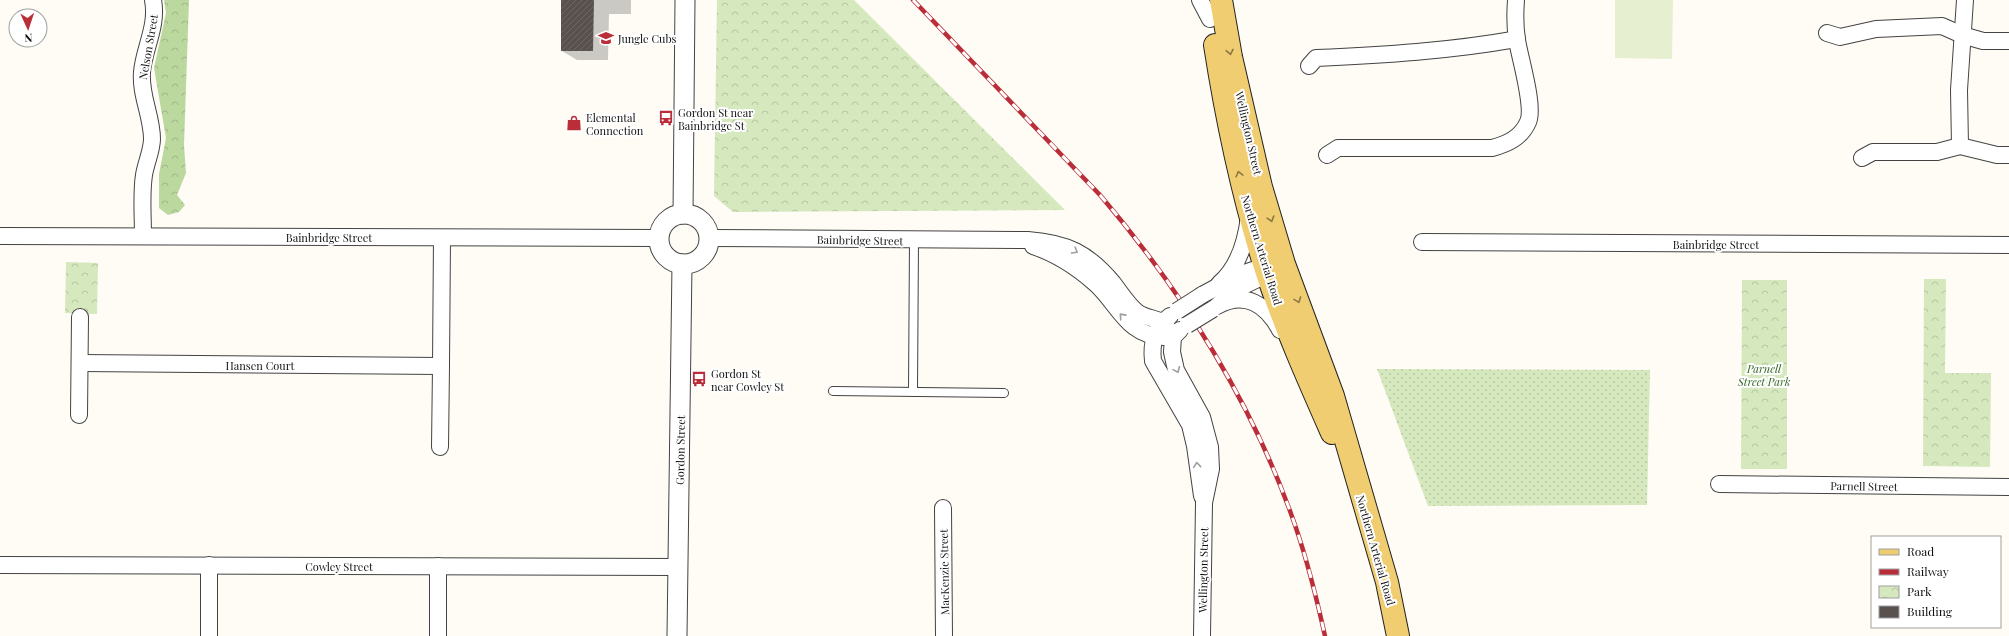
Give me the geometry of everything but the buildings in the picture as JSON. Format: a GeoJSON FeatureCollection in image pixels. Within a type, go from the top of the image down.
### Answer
{"type":"FeatureCollection","features":[{"type":"Feature","properties":{"kind":"main road","name":"Wellington Street"},"geometry":{"type":"LineString","coordinates":[[1222,0],[1231,57],[1261,187],[1272,268]]}},
{"type":"Feature","properties":{"kind":"main road","name":"Northern Arterial Road"},"geometry":{"type":"LineString","coordinates":[[1209,9],[1229,131],[1249,214],[1272,268],[1333,396],[1387,582],[1398,636]]}},
{"type":"Feature","properties":{"kind":"main road","name":"Northern Arterial Road"},"geometry":{"type":"LineString","coordinates":[[1272,268],[1282,314],[1332,434],[1359,488]]}},
{"type":"Feature","properties":{"kind":"street","name":"Nelson Street"},"geometry":{"type":"LineString","coordinates":[[143,236],[144,176],[152,140],[151,126],[142,85],[142,70],[152,35],[153,0]]}},
{"type":"Feature","properties":{"kind":"street"},"geometry":{"type":"LineString","coordinates":[[683,214],[685,0]]}},
{"type":"Feature","properties":{"kind":"street"},"geometry":{"type":"LineString","coordinates":[[1200,0],[1209,9]]}},
{"type":"Feature","properties":{"kind":"street"},"geometry":{"type":"LineString","coordinates":[[1327,155],[1338,148],[1492,148],[1509,143],[1522,132],[1528,121],[1530,108],[1517,39],[1516,0]]}},
{"type":"Feature","properties":{"kind":"street"},"geometry":{"type":"LineString","coordinates":[[1960,146],[1959,90],[1965,0]]}},
{"type":"Feature","properties":{"kind":"street"},"geometry":{"type":"LineString","coordinates":[[1827,33],[1840,38],[1876,29],[1942,26],[1962,35],[1983,41],[2009,41]]}},
{"type":"Feature","properties":{"kind":"street"},"geometry":{"type":"LineString","coordinates":[[1309,66],[1316,58],[1404,54],[1464,48],[1517,39]]}},
{"type":"Feature","properties":{"kind":"street"},"geometry":{"type":"LineString","coordinates":[[1862,158],[1873,152],[1937,152],[1960,146],[1997,155],[2009,154]]}},
{"type":"Feature","properties":{"kind":"street"},"geometry":{"type":"LineString","coordinates":[[683,214],[690,215],[701,220],[710,238],[704,255],[694,262],[682,264],[668,259],[663,253],[659,238],[660,230],[669,219],[683,214]]}},
{"type":"Feature","properties":{"kind":"street"},"geometry":{"type":"LineString","coordinates":[[1220,284],[1239,257],[1247,229],[1249,214]]}},
{"type":"Feature","properties":{"kind":"street","name":"Bainbridge Street"},"geometry":{"type":"LineString","coordinates":[[0,236],[659,238]]}},
{"type":"Feature","properties":{"kind":"street"},"geometry":{"type":"LineString","coordinates":[[440,447],[442,238]]}},
{"type":"Feature","properties":{"kind":"street","name":"Bainbridge Street"},"geometry":{"type":"LineString","coordinates":[[710,238],[914,241],[1010,240],[1049,242],[1074,250],[1107,276],[1136,311],[1145,317],[1162,322]]}},
{"type":"Feature","properties":{"kind":"street","name":"Bainbridge Street"},"geometry":{"type":"LineString","coordinates":[[1010,240],[1047,251],[1071,263],[1098,285],[1126,321],[1154,337]]}},
{"type":"Feature","properties":{"kind":"street","name":"Bainbridge Street"},"geometry":{"type":"LineString","coordinates":[[1422,242],[2009,245]]}},
{"type":"Feature","properties":{"kind":"street","name":"Gordon Street"},"geometry":{"type":"LineString","coordinates":[[677,636],[682,264]]}},
{"type":"Feature","properties":{"kind":"street"},"geometry":{"type":"LineString","coordinates":[[1173,337],[1176,332],[1215,307],[1239,288],[1272,268]]}},
{"type":"Feature","properties":{"kind":"street","name":"Wellington Street"},"geometry":{"type":"LineString","coordinates":[[1202,636],[1204,503],[1195,446],[1190,425],[1153,361],[1152,349],[1154,337],[1162,322],[1202,294],[1220,284],[1272,268]]}},
{"type":"Feature","properties":{"kind":"street"},"geometry":{"type":"LineString","coordinates":[[1215,307],[1231,300],[1244,300],[1261,306],[1272,315],[1332,434]]}},
{"type":"Feature","properties":{"kind":"street"},"geometry":{"type":"LineString","coordinates":[[79,415],[80,318]]}},
{"type":"Feature","properties":{"kind":"street"},"geometry":{"type":"LineString","coordinates":[[1162,322],[1173,337]]}},
{"type":"Feature","properties":{"kind":"street"},"geometry":{"type":"LineString","coordinates":[[1154,337],[1173,337]]}},
{"type":"Feature","properties":{"kind":"street","name":"Wellington Street"},"geometry":{"type":"LineString","coordinates":[[1173,337],[1172,352],[1176,370],[1202,417],[1209,441],[1211,468],[1204,503]]}},
{"type":"Feature","properties":{"kind":"street","name":"Hansen Court"},"geometry":{"type":"LineString","coordinates":[[80,363],[441,366]]}},
{"type":"Feature","properties":{"kind":"street","name":"Parnell Street"},"geometry":{"type":"LineString","coordinates":[[1719,484],[2009,487]]}},
{"type":"Feature","properties":{"kind":"street","name":"MacKenzie Street"},"geometry":{"type":"LineString","coordinates":[[943,508],[944,636]]}},
{"type":"Feature","properties":{"kind":"street","name":"Cowley Street"},"geometry":{"type":"LineString","coordinates":[[0,565],[678,567]]}},
{"type":"Feature","properties":{"kind":"street"},"geometry":{"type":"LineString","coordinates":[[209,565],[209,636]]}},
{"type":"Feature","properties":{"kind":"street"},"geometry":{"type":"LineString","coordinates":[[438,566],[438,636]]}},
{"type":"Feature","properties":{"kind":"lane"},"geometry":{"type":"LineString","coordinates":[[913,392],[914,241]]}},
{"type":"Feature","properties":{"kind":"lane"},"geometry":{"type":"LineString","coordinates":[[833,391],[1004,393]]}},
{"type":"Feature","properties":{"kind":"green space"},"geometry":{"type":"Polygon","coordinates":[[[164,0],[189,0],[184,145],[186,173],[177,195],[185,205],[179,212],[168,215],[159,208],[159,174],[166,138],[154,68],[166,13],[164,0]]]}},
{"type":"Feature","properties":{"kind":"green space"},"geometry":{"type":"Polygon","coordinates":[[[717,0],[854,0],[1065,210],[733,212],[714,196],[717,0]]]}},
{"type":"Feature","properties":{"kind":"green space"},"geometry":{"type":"Polygon","coordinates":[[[1615,0],[1673,0],[1672,59],[1615,58],[1615,0]]]}},
{"type":"Feature","properties":{"kind":"green space"},"geometry":{"type":"Polygon","coordinates":[[[66,262],[98,263],[97,314],[65,313],[66,262]]]}},
{"type":"Feature","properties":{"kind":"green space"},"geometry":{"type":"Polygon","coordinates":[[[1924,279],[1946,279],[1945,373],[1991,373],[1990,467],[1923,466],[1924,279]]]}},
{"type":"Feature","properties":{"kind":"green space","name":"Parnell Street Park"},"geometry":{"type":"Polygon","coordinates":[[[1742,280],[1787,280],[1787,469],[1741,469],[1742,280]]]}},
{"type":"Feature","properties":{"kind":"green space"},"geometry":{"type":"Polygon","coordinates":[[[1377,369],[1650,370],[1647,505],[1428,506],[1377,369]]]}},
{"type":"Feature","properties":{"kind":"railway"},"geometry":{"type":"LineString","coordinates":[[913,0],[1100,195],[1131,232],[1188,311],[1214,352],[1238,395],[1260,439],[1279,483],[1296,528],[1325,636]]}},
{"type":"Feature","properties":{"kind":"place","name":"Jungle Cubs"},"geometry":{"type":"Point","coordinates":[606,38]}},
{"type":"Feature","properties":{"kind":"place","name":"Gordon St near Bainbridge St"},"geometry":{"type":"Point","coordinates":[666,118]}},
{"type":"Feature","properties":{"kind":"place","name":"Elemental Connection"},"geometry":{"type":"Point","coordinates":[574,123]}},
{"type":"Feature","properties":{"kind":"place","name":"Gordon St near Cowley St"},"geometry":{"type":"Point","coordinates":[699,379]}}]}
